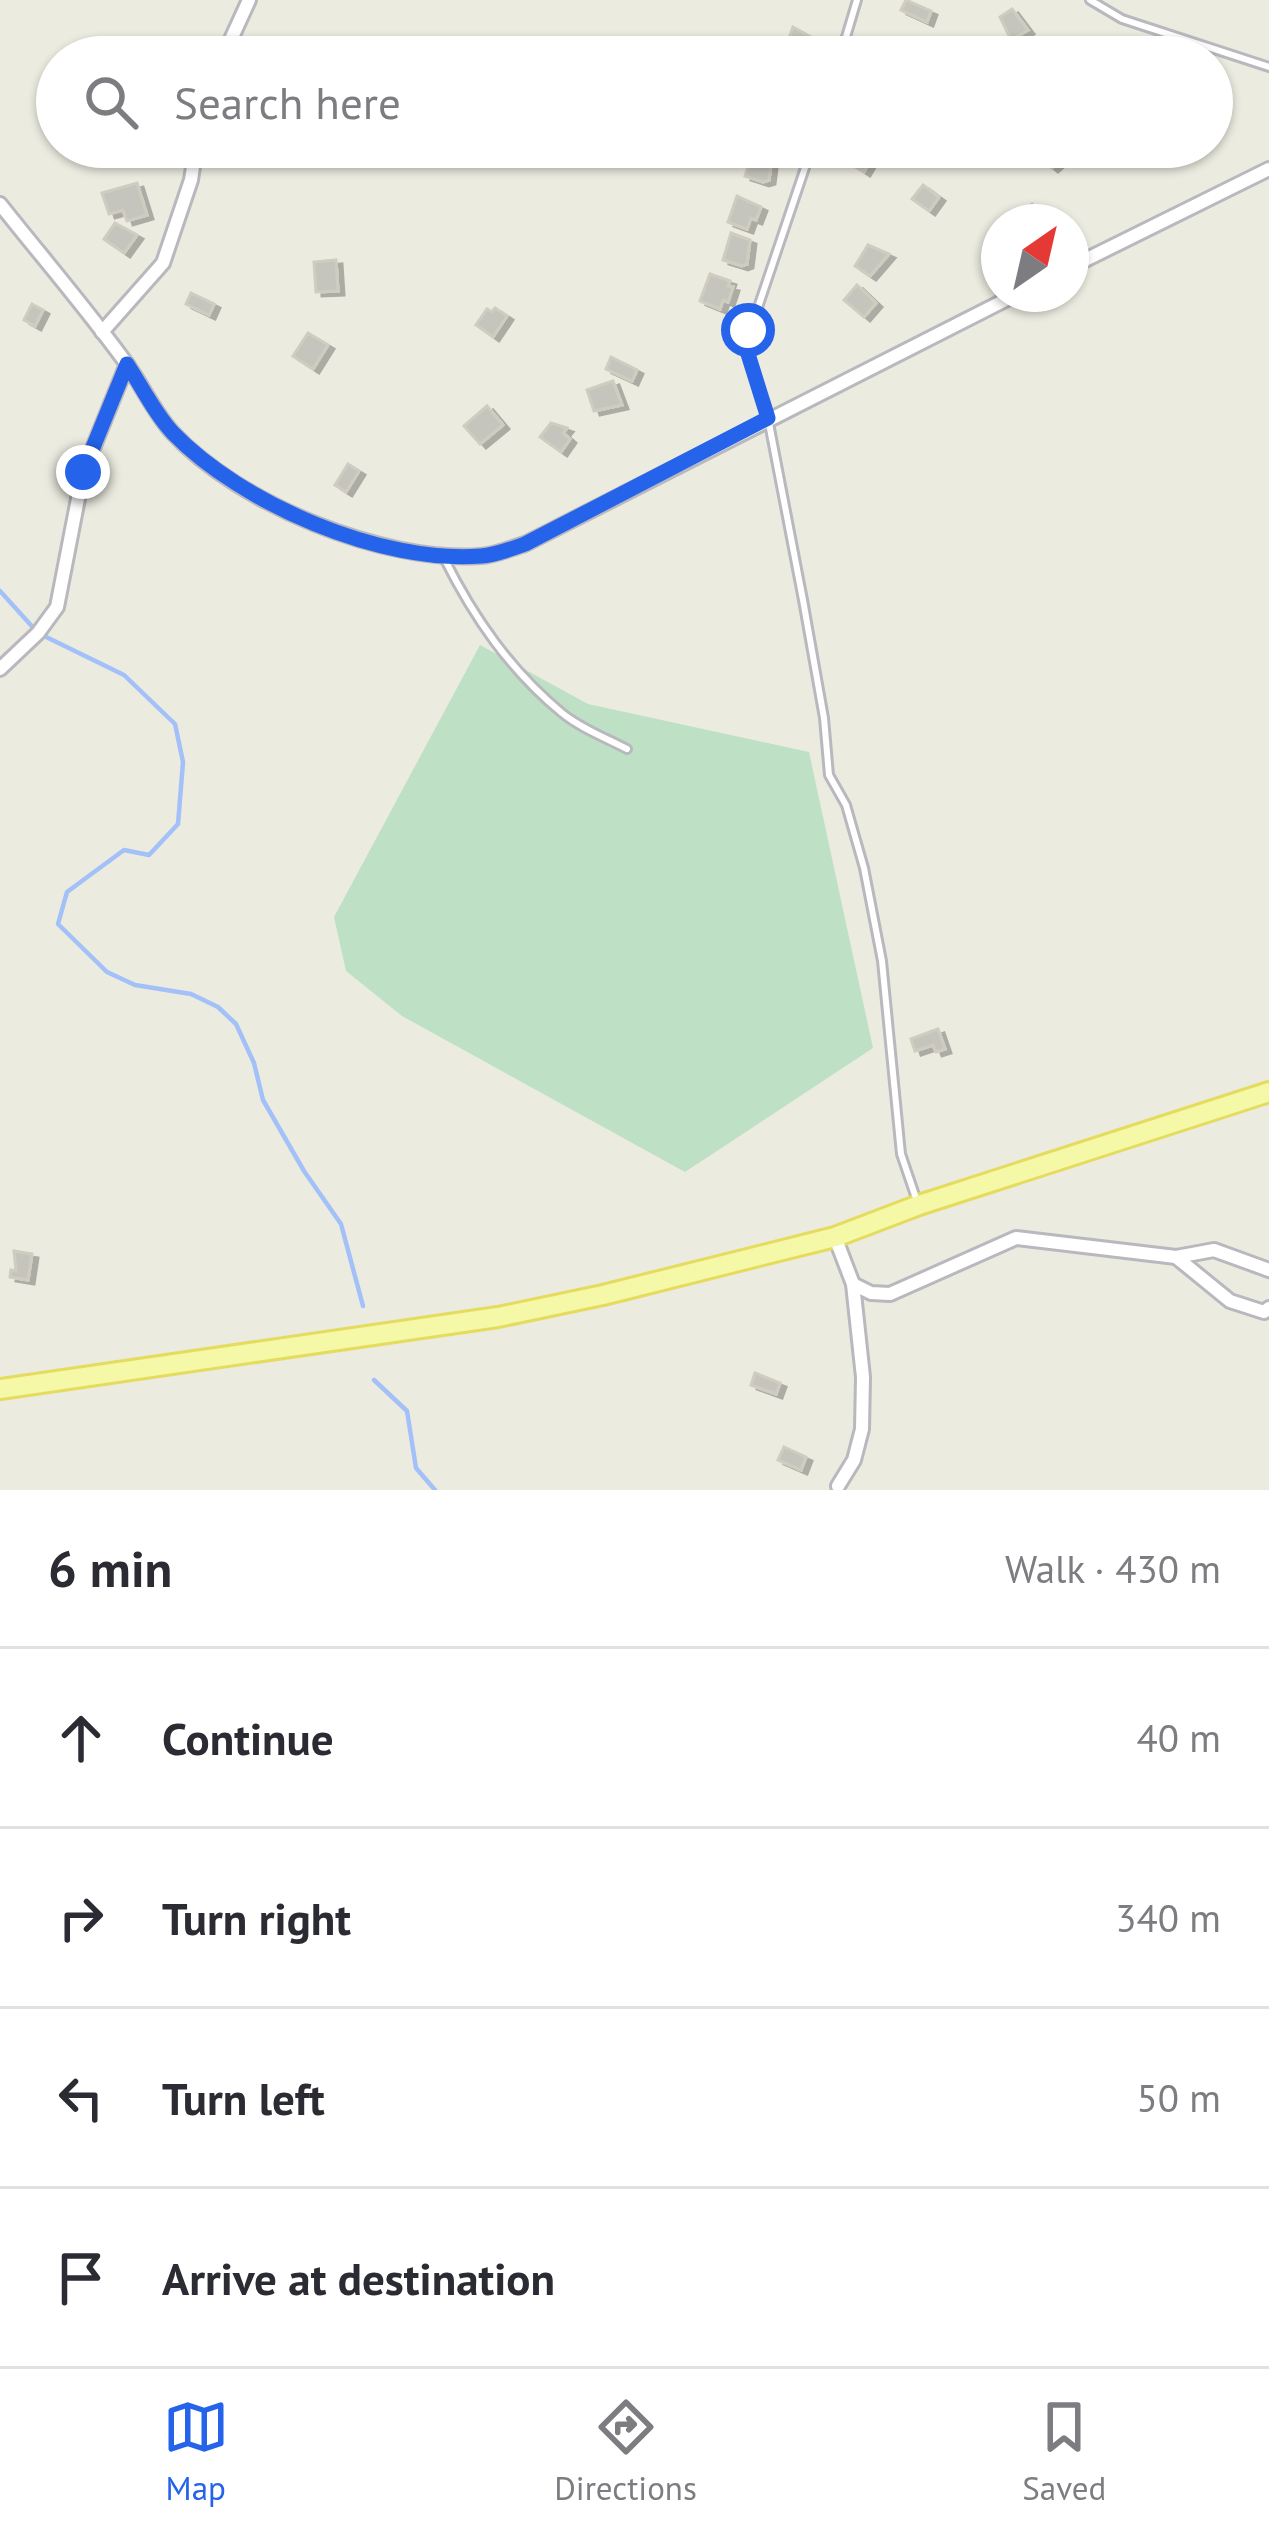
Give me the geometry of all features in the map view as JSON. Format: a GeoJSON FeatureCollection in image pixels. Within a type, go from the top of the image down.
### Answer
{"type":"FeatureCollection","features":[{"type":"Feature","properties":{"kind":"main road"},"geometry":{"type":"LineString","coordinates":[[0,1389],[498,1317],[603,1295],[836,1237],[919,1204],[1269,1093]]}},
{"type":"Feature","properties":{"kind":"street"},"geometry":{"type":"LineString","coordinates":[[233,36],[249,0]]}},
{"type":"Feature","properties":{"kind":"street"},"geometry":{"type":"LineString","coordinates":[[102,332],[164,263],[193,168]]}},
{"type":"Feature","properties":{"kind":"street"},"geometry":{"type":"LineString","coordinates":[[1089,258],[1269,169]]}},
{"type":"Feature","properties":{"kind":"street"},"geometry":{"type":"LineString","coordinates":[[0,204],[127,364],[170,430],[244,491],[299,518],[401,550],[442,555],[484,556],[525,544],[981,312]]}},
{"type":"Feature","properties":{"kind":"street"},"geometry":{"type":"LineString","coordinates":[[0,669],[38,633],[57,607],[83,472],[127,364]]}},
{"type":"Feature","properties":{"kind":"street"},"geometry":{"type":"LineString","coordinates":[[836,1237],[854,1284],[863,1377],[862,1429],[854,1460],[838,1486]]}},
{"type":"Feature","properties":{"kind":"street"},"geometry":{"type":"LineString","coordinates":[[854,1284],[871,1293],[890,1294],[1016,1238],[1175,1257],[1214,1250],[1269,1270]]}},
{"type":"Feature","properties":{"kind":"street"},"geometry":{"type":"LineString","coordinates":[[1175,1257],[1229,1301],[1264,1312],[1269,1308]]}},
{"type":"Feature","properties":{"kind":"lane"},"geometry":{"type":"LineString","coordinates":[[846,36],[857,0]]}},
{"type":"Feature","properties":{"kind":"lane"},"geometry":{"type":"LineString","coordinates":[[1090,0],[1122,20],[1172,36]]}},
{"type":"Feature","properties":{"kind":"lane"},"geometry":{"type":"LineString","coordinates":[[1233,55],[1269,67]]}},
{"type":"Feature","properties":{"kind":"lane"},"geometry":{"type":"LineString","coordinates":[[805,168],[748,330],[748,354],[768,418],[824,718],[829,775],[846,805],[864,868],[882,961],[901,1154],[919,1204]]}},
{"type":"Feature","properties":{"kind":"lane"},"geometry":{"type":"LineString","coordinates":[[442,555],[469,607],[506,659],[565,716],[627,749]]}},
{"type":"Feature","properties":{"kind":"green space"},"geometry":{"type":"Polygon","coordinates":[[[480,645],[588,704],[809,752],[873,1048],[685,1172],[402,1016],[346,971],[334,917],[480,645]]]}},
{"type":"Feature","properties":{"kind":"building"},"geometry":{"type":"Polygon","coordinates":[[[906,0],[931,11],[927,22],[901,10],[906,0]]]}},
{"type":"Feature","properties":{"kind":"building"},"geometry":{"type":"Polygon","coordinates":[[[1012,9],[1028,30],[1009,36],[1000,17],[1012,9]]]}},
{"type":"Feature","properties":{"kind":"building"},"geometry":{"type":"Polygon","coordinates":[[[748,168],[771,168],[769,180],[763,182],[745,176],[748,168]]]}},
{"type":"Feature","properties":{"kind":"building"},"geometry":{"type":"Polygon","coordinates":[[[137,183],[147,215],[127,221],[123,210],[109,214],[102,193],[137,183]]]}},
{"type":"Feature","properties":{"kind":"building"},"geometry":{"type":"Polygon","coordinates":[[[923,185],[939,197],[929,211],[912,199],[923,185]]]}},
{"type":"Feature","properties":{"kind":"building"},"geometry":{"type":"Polygon","coordinates":[[[737,196],[761,207],[747,229],[728,222],[737,196]]]}},
{"type":"Feature","properties":{"kind":"building"},"geometry":{"type":"Polygon","coordinates":[[[115,223],[137,235],[124,253],[104,239],[115,223]]]}},
{"type":"Feature","properties":{"kind":"building"},"geometry":{"type":"Polygon","coordinates":[[[731,233],[750,240],[747,264],[723,260],[731,233]]]}},
{"type":"Feature","properties":{"kind":"building"},"geometry":{"type":"Polygon","coordinates":[[[868,245],[889,254],[870,276],[855,266],[868,245]]]}},
{"type":"Feature","properties":{"kind":"building"},"geometry":{"type":"Polygon","coordinates":[[[336,260],[338,291],[316,292],[314,262],[336,260]]]}},
{"type":"Feature","properties":{"kind":"building"},"geometry":{"type":"Polygon","coordinates":[[[710,274],[730,281],[728,286],[733,287],[720,309],[700,301],[710,274]]]}},
{"type":"Feature","properties":{"kind":"building"},"geometry":{"type":"Polygon","coordinates":[[[857,285],[876,303],[864,317],[844,300],[857,285]]]}},
{"type":"Feature","properties":{"kind":"building"},"geometry":{"type":"Polygon","coordinates":[[[191,293],[214,304],[209,315],[186,304],[191,293]]]}},
{"type":"Feature","properties":{"kind":"building"},"geometry":{"type":"Polygon","coordinates":[[[32,304],[43,310],[35,326],[24,320],[32,304]]]}},
{"type":"Feature","properties":{"kind":"building"},"geometry":{"type":"Polygon","coordinates":[[[487,309],[507,316],[493,337],[476,325],[487,309]]]}},
{"type":"Feature","properties":{"kind":"building"},"geometry":{"type":"Polygon","coordinates":[[[308,333],[328,345],[313,369],[293,356],[308,333]]]}},
{"type":"Feature","properties":{"kind":"building"},"geometry":{"type":"Polygon","coordinates":[[[611,357],[637,370],[632,381],[606,369],[611,357]]]}},
{"type":"Feature","properties":{"kind":"building"},"geometry":{"type":"Polygon","coordinates":[[[613,381],[622,405],[594,411],[587,390],[613,381]]]}},
{"type":"Feature","properties":{"kind":"building"},"geometry":{"type":"Polygon","coordinates":[[[487,406],[503,425],[480,444],[464,426],[487,406]]]}},
{"type":"Feature","properties":{"kind":"building"},"geometry":{"type":"Polygon","coordinates":[[[551,423],[567,428],[563,433],[570,439],[561,452],[540,437],[551,423]]]}},
{"type":"Feature","properties":{"kind":"building"},"geometry":{"type":"Polygon","coordinates":[[[348,464],[359,471],[346,492],[335,485],[348,464]]]}},
{"type":"Feature","properties":{"kind":"building"},"geometry":{"type":"Polygon","coordinates":[[[938,1029],[945,1049],[936,1052],[933,1045],[915,1051],[911,1039],[938,1029]]]}},
{"type":"Feature","properties":{"kind":"building"},"geometry":{"type":"Polygon","coordinates":[[[14,1251],[32,1254],[28,1280],[10,1277],[11,1270],[16,1271],[14,1251]]]}},
{"type":"Feature","properties":{"kind":"building"},"geometry":{"type":"Polygon","coordinates":[[[755,1373],[780,1383],[776,1394],[751,1385],[755,1373]]]}},
{"type":"Feature","properties":{"kind":"building"},"geometry":{"type":"Polygon","coordinates":[[[784,1447],[806,1457],[801,1470],[778,1460],[784,1447]]]}},
{"type":"Feature","properties":{"kind":"waterway"},"geometry":{"type":"LineString","coordinates":[[0,591],[38,633],[124,675],[175,724],[183,762],[178,824],[149,855],[124,850],[67,892],[58,924],[107,972],[135,985],[191,994],[218,1007],[236,1024],[254,1063],[263,1100],[341,1224],[363,1306]]}},
{"type":"Feature","properties":{"kind":"waterway"},"geometry":{"type":"LineString","coordinates":[[374,1380],[407,1411],[416,1468],[435,1490]]}},
{"type":"Feature","properties":{"kind":"route"},"geometry":{"type":"LineString","coordinates":[[83,472],[127,364],[170,430],[244,491],[299,518],[401,550],[484,556],[525,544],[768,418],[748,354],[748,330]]}}]}
